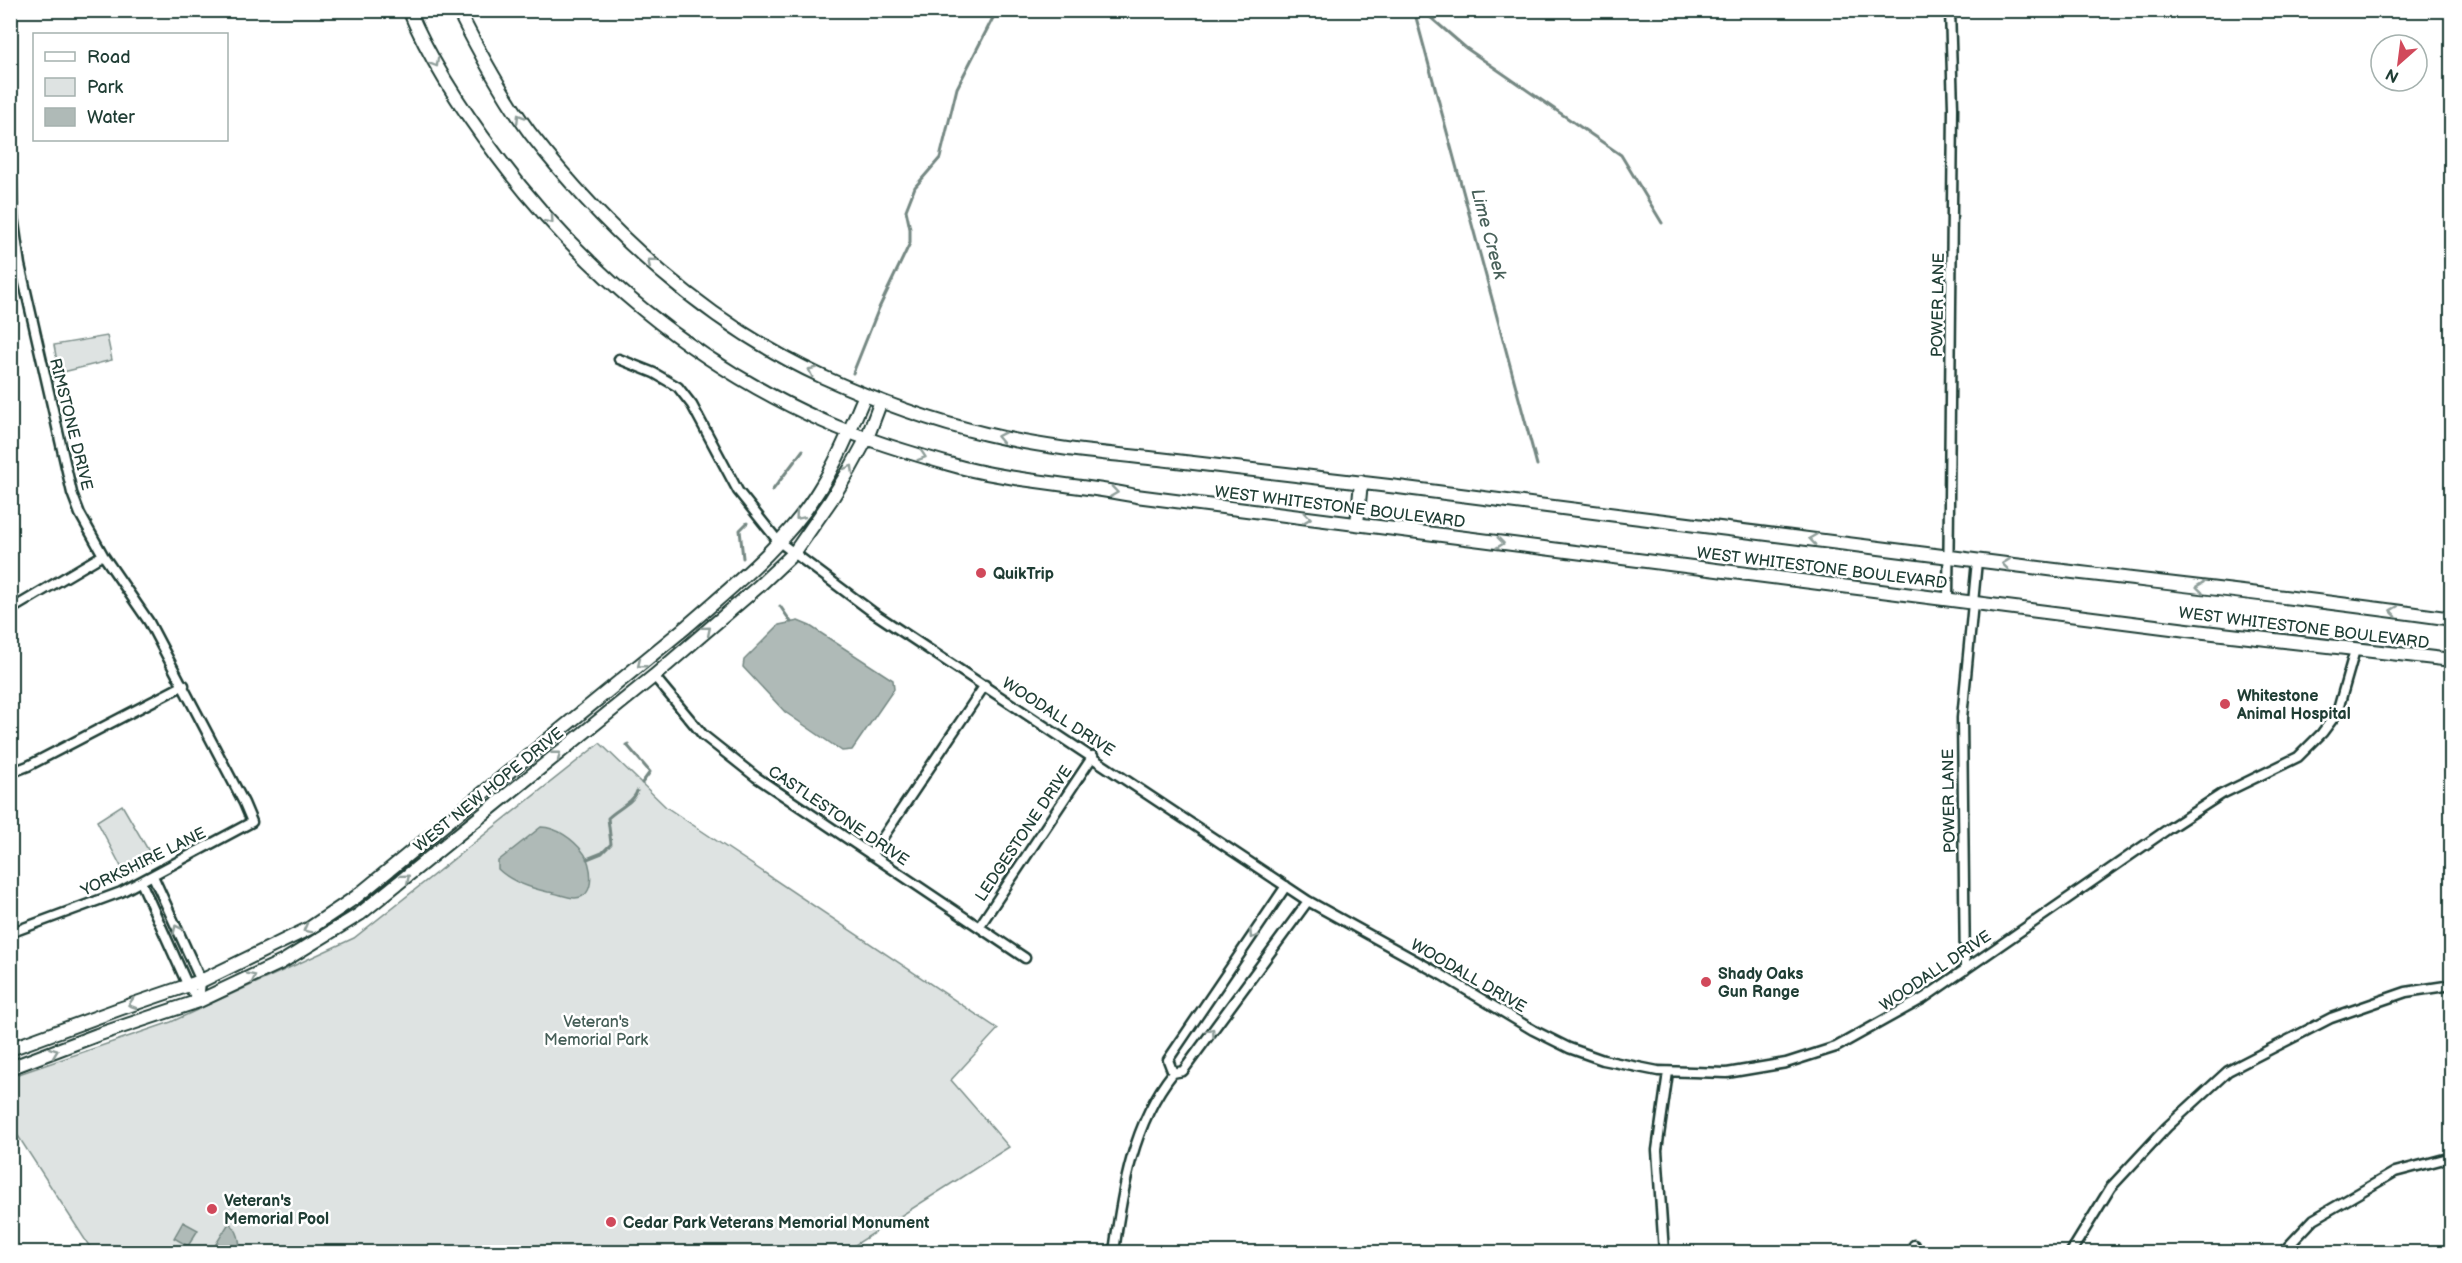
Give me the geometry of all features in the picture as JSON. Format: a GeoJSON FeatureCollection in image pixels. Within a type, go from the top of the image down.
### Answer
{"type":"FeatureCollection","features":[{"type":"Feature","properties":{"kind":"main road","name":"WEST WHITESTONE BOULEVARD"},"geometry":{"type":"LineString","coordinates":[[409,10],[421,38],[463,111],[518,184],[581,254],[652,318],[700,353],[767,394],[867,438],[952,465],[1040,482],[1971,602],[2451,660]]}},
{"type":"Feature","properties":{"kind":"main road","name":"WEST WHITESTONE BOULEVARD"},"geometry":{"type":"LineString","coordinates":[[458,10],[478,51],[527,129],[586,200],[646,258],[710,310],[760,344],[817,374],[865,395],[938,421],[989,435],[1058,448],[1360,482],[1977,561],[2355,605],[2451,619]]}},
{"type":"Feature","properties":{"kind":"main road","name":"WEST NEW HOPE DRIVE"},"geometry":{"type":"LineString","coordinates":[[10,1049],[201,981],[310,928],[356,897],[739,581],[778,541],[819,490],[865,395]]}},
{"type":"Feature","properties":{"kind":"main road","name":"WEST NEW HOPE DRIVE"},"geometry":{"type":"LineString","coordinates":[[10,1068],[97,1035],[199,1001],[282,962],[360,914],[654,676],[794,553],[831,500],[867,438],[881,401]]}},
{"type":"Feature","properties":{"kind":"main road"},"geometry":{"type":"LineString","coordinates":[[1357,524],[1360,482]]}},
{"type":"Feature","properties":{"kind":"street","name":"POWER LANE"},"geometry":{"type":"LineString","coordinates":[[1948,599],[1953,119],[1950,10]]}},
{"type":"Feature","properties":{"kind":"street","name":"RIMSTONE DRIVE"},"geometry":{"type":"LineString","coordinates":[[10,134],[12,216],[20,265],[72,493],[80,514],[103,555],[149,622],[244,802],[252,822]]}},
{"type":"Feature","properties":{"kind":"street","name":"WOODALL DRIVE"},"geometry":{"type":"LineString","coordinates":[[619,359],[654,373],[678,387],[692,405],[738,490],[778,541],[874,613],[1093,756],[1308,901],[1440,974],[1533,1030],[1569,1048],[1603,1060],[1668,1072],[1727,1073],[1786,1063],[1836,1047],[1916,1003],[2214,799],[2298,757],[2337,713],[2355,650]]}},
{"type":"Feature","properties":{"kind":"street"},"geometry":{"type":"LineString","coordinates":[[10,610],[103,555]]}},
{"type":"Feature","properties":{"kind":"street","name":"POWER LANE"},"geometry":{"type":"LineString","coordinates":[[1965,970],[1962,718],[1971,602],[1977,561]]}},
{"type":"Feature","properties":{"kind":"street","name":"CASTLESTONE DRIVE"},"geometry":{"type":"LineString","coordinates":[[654,676],[703,735],[756,777],[1025,958]]}},
{"type":"Feature","properties":{"kind":"street"},"geometry":{"type":"LineString","coordinates":[[871,855],[985,685]]}},
{"type":"Feature","properties":{"kind":"street"},"geometry":{"type":"LineString","coordinates":[[10,772],[28,766],[184,686]]}},
{"type":"Feature","properties":{"kind":"street","name":"LEDGESTONE DRIVE"},"geometry":{"type":"LineString","coordinates":[[979,927],[1093,756]]}},
{"type":"Feature","properties":{"kind":"street","name":"YORKSHIRE LANE"},"geometry":{"type":"LineString","coordinates":[[10,933],[94,903],[141,882],[252,822]]}},
{"type":"Feature","properties":{"kind":"street"},"geometry":{"type":"LineString","coordinates":[[153,876],[201,981],[199,1001]]}},
{"type":"Feature","properties":{"kind":"street"},"geometry":{"type":"LineString","coordinates":[[141,882],[188,986],[199,1001]]}},
{"type":"Feature","properties":{"kind":"street"},"geometry":{"type":"LineString","coordinates":[[1173,1073],[1168,1060],[1286,886]]}},
{"type":"Feature","properties":{"kind":"street"},"geometry":{"type":"LineString","coordinates":[[1114,1252],[1121,1203],[1132,1156],[1149,1113],[1164,1084],[1173,1073],[1183,1071],[1308,901]]}},
{"type":"Feature","properties":{"kind":"street"},"geometry":{"type":"LineString","coordinates":[[2071,1252],[2111,1188],[2168,1127],[2228,1071],[2331,1018],[2406,993],[2451,985]]}},
{"type":"Feature","properties":{"kind":"street"},"geometry":{"type":"LineString","coordinates":[[1664,1252],[1657,1150],[1668,1072]]}},
{"type":"Feature","properties":{"kind":"street"},"geometry":{"type":"LineString","coordinates":[[2283,1252],[2314,1219],[2395,1172],[2451,1157]]}},
{"type":"Feature","properties":{"kind":"green space"},"geometry":{"type":"Polygon","coordinates":[[[107,336],[112,360],[59,373],[54,345],[107,336]]]}},
{"type":"Feature","properties":{"kind":"green space","name":"Veteran's Memorial Park"},"geometry":{"type":"Polygon","coordinates":[[[600,743],[666,807],[998,1029],[951,1080],[1009,1147],[844,1252],[93,1252],[11,1125],[10,1077],[171,1022],[354,938],[600,743]]]}},
{"type":"Feature","properties":{"kind":"green space"},"geometry":{"type":"Polygon","coordinates":[[[122,805],[154,860],[126,876],[97,821],[122,805]]]}},
{"type":"Feature","properties":{"kind":"water"},"geometry":{"type":"Polygon","coordinates":[[[798,621],[810,626],[893,680],[894,689],[852,750],[842,751],[785,712],[743,667],[744,660],[779,625],[798,621]]]}},
{"type":"Feature","properties":{"kind":"water"},"geometry":{"type":"Polygon","coordinates":[[[541,827],[552,829],[569,838],[586,857],[591,879],[587,892],[582,896],[569,897],[528,886],[509,878],[498,869],[498,861],[541,827]]]}},
{"type":"Feature","properties":{"kind":"water"},"geometry":{"type":"Polygon","coordinates":[[[183,1222],[198,1230],[188,1246],[174,1238],[183,1222]]]}},
{"type":"Feature","properties":{"kind":"water"},"geometry":{"type":"Polygon","coordinates":[[[229,1223],[238,1236],[239,1252],[211,1252],[229,1223]]]}},
{"type":"Feature","properties":{"kind":"waterway"},"geometry":{"type":"LineString","coordinates":[[853,373],[879,308],[910,243],[906,210],[915,187],[940,158],[957,88],[997,10]]}},
{"type":"Feature","properties":{"kind":"waterway","name":"Lime Creek"},"geometry":{"type":"LineString","coordinates":[[1414,10],[1537,465]]}},
{"type":"Feature","properties":{"kind":"waterway"},"geometry":{"type":"LineString","coordinates":[[1422,10],[1466,48],[1621,155],[1662,223]]}},
{"type":"Feature","properties":{"kind":"waterway"},"geometry":{"type":"LineString","coordinates":[[772,491],[803,450]]}},
{"type":"Feature","properties":{"kind":"waterway"},"geometry":{"type":"LineString","coordinates":[[743,558],[740,530],[747,523]]}},
{"type":"Feature","properties":{"kind":"waterway"},"geometry":{"type":"LineString","coordinates":[[780,606],[791,622]]}},
{"type":"Feature","properties":{"kind":"waterway"},"geometry":{"type":"LineString","coordinates":[[629,744],[627,745],[650,772],[642,783]]}},
{"type":"Feature","properties":{"kind":"waterway"},"geometry":{"type":"LineString","coordinates":[[587,859],[602,853],[611,844],[608,818],[629,802],[637,791]]}},
{"type":"Feature","properties":{"kind":"place","name":"QuikTrip"},"geometry":{"type":"Point","coordinates":[981,573]}},
{"type":"Feature","properties":{"kind":"place","name":"Whitestone Animal Hospital"},"geometry":{"type":"Point","coordinates":[2225,704]}},
{"type":"Feature","properties":{"kind":"place","name":"Shady Oaks Gun Range"},"geometry":{"type":"Point","coordinates":[1706,982]}},
{"type":"Feature","properties":{"kind":"place","name":"Veteran's Memorial Pool"},"geometry":{"type":"Point","coordinates":[212,1209]}},
{"type":"Feature","properties":{"kind":"place","name":"Cedar Park Veterans Memorial Monument"},"geometry":{"type":"Point","coordinates":[611,1222]}}]}
